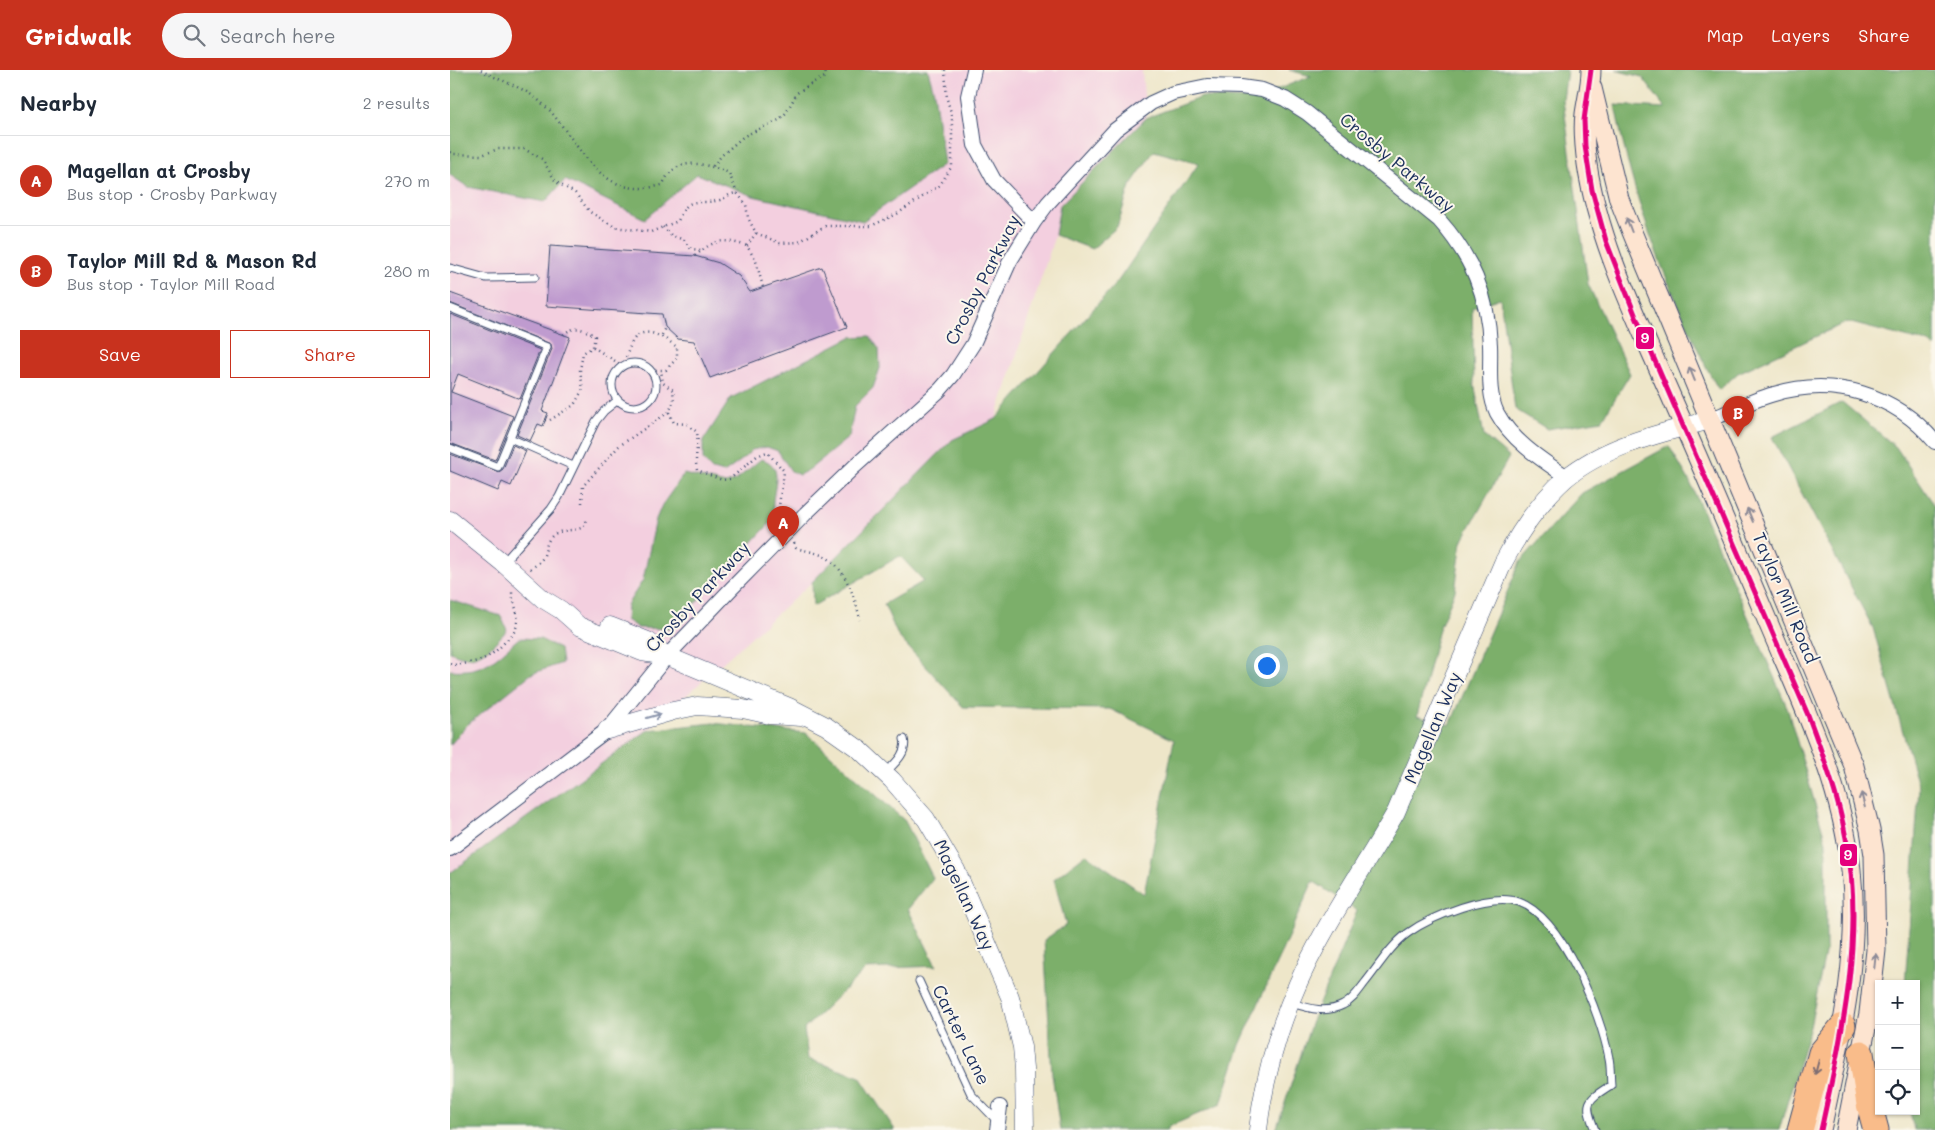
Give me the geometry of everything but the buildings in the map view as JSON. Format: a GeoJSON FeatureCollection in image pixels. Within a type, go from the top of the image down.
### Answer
{"type":"FeatureCollection","features":[{"type":"Feature","properties":{"kind":"highway"},"geometry":{"type":"LineString","coordinates":[[1800,1130],[1821,1053],[1843,1026]]}},
{"type":"Feature","properties":{"kind":"highway"},"geometry":{"type":"LineString","coordinates":[[1861,1054],[1869,1104],[1876,1130]]}},
{"type":"Feature","properties":{"kind":"main road","name":"Taylor Mill Road"},"geometry":{"type":"LineString","coordinates":[[1591,77],[1620,200],[1854,766],[1870,830],[1874,855],[1876,950],[1869,1012],[1846,1130]]}},
{"type":"Feature","properties":{"kind":"main road","name":"Taylor Mill Road"},"geometry":{"type":"LineString","coordinates":[[1591,77],[1584,117],[1587,162],[1592,190],[1602,226],[1645,338],[1686,426],[1812,726],[1838,802],[1851,866],[1854,894],[1849,980],[1843,1026],[1821,1130]]}},
{"type":"Feature","properties":{"kind":"street"},"geometry":{"type":"LineString","coordinates":[[974,70],[968,96],[975,145],[994,180],[1034,222]]}},
{"type":"Feature","properties":{"kind":"street","name":"Crosby Parkway"},"geometry":{"type":"LineString","coordinates":[[450,849],[607,730],[667,656],[794,525],[854,467],[923,407],[953,375],[974,344],[1010,261],[1048,202],[1115,130],[1151,103],[1173,93],[1207,86],[1241,87],[1262,90],[1285,99],[1307,113],[1439,220],[1467,256],[1481,290],[1487,311],[1490,383],[1497,412],[1506,427],[1523,445],[1567,477]]}},
{"type":"Feature","properties":{"kind":"street"},"geometry":{"type":"LineString","coordinates":[[1710,420],[1774,394],[1810,386],[1840,387],[1872,397],[1897,408],[1911,418],[1935,442]]}},
{"type":"Feature","properties":{"kind":"street","name":"Magellan Way"},"geometry":{"type":"LineString","coordinates":[[1258,1130],[1270,1065],[1291,1003],[1317,945],[1396,812],[1503,563],[1516,538],[1548,496],[1567,477],[1586,464],[1640,440],[1710,420]]}},
{"type":"Feature","properties":{"kind":"street","name":"Magellan Way"},"geometry":{"type":"LineString","coordinates":[[450,520],[503,563],[543,599],[561,610],[584,616],[648,641],[667,656],[811,718],[854,745],[885,773],[926,820],[947,853],[976,916],[1006,989],[1014,1012],[1023,1054],[1025,1130]]}},
{"type":"Feature","properties":{"kind":"street"},"geometry":{"type":"LineString","coordinates":[[607,730],[697,706],[743,709],[770,715],[811,718]]}},
{"type":"Feature","properties":{"kind":"street"},"geometry":{"type":"LineString","coordinates":[[997,1126],[1000,1107]]}},
{"type":"Feature","properties":{"kind":"lane"},"geometry":{"type":"LineString","coordinates":[[450,268],[486,278],[535,276]]}},
{"type":"Feature","properties":{"kind":"lane"},"geometry":{"type":"LineString","coordinates":[[450,308],[547,347],[498,467],[450,448]]}},
{"type":"Feature","properties":{"kind":"lane"},"geometry":{"type":"LineString","coordinates":[[638,362],[651,370],[657,383],[656,390],[649,402],[637,407],[630,407],[618,400],[612,388],[612,382],[614,375],[622,366],[638,362]]}},
{"type":"Feature","properties":{"kind":"lane"},"geometry":{"type":"LineString","coordinates":[[503,563],[551,509],[559,497],[596,421],[604,411],[618,400]]}},
{"type":"Feature","properties":{"kind":"lane"},"geometry":{"type":"LineString","coordinates":[[510,438],[574,466]]}},
{"type":"Feature","properties":{"kind":"lane"},"geometry":{"type":"LineString","coordinates":[[885,773],[901,756],[906,745],[904,739]]}},
{"type":"Feature","properties":{"kind":"lane"},"geometry":{"type":"LineString","coordinates":[[1291,1003],[1326,1010],[1345,1004],[1354,997],[1397,943],[1416,928],[1448,912],[1476,903],[1505,900],[1527,906],[1554,930],[1569,954],[1590,996],[1602,1031],[1609,1060],[1611,1085],[1589,1102],[1588,1111],[1595,1130]]}},
{"type":"Feature","properties":{"kind":"lane","name":"Carter Lane"},"geometry":{"type":"LineString","coordinates":[[919,981],[971,1094],[997,1126]]}},
{"type":"Feature","properties":{"kind":"path"},"geometry":{"type":"LineString","coordinates":[[481,70],[494,78],[520,88],[548,108],[587,159],[608,180],[631,189],[646,190],[662,185],[672,170],[684,164],[713,166],[729,173],[737,193],[746,204],[748,218],[756,232],[780,243],[798,242],[826,226],[871,226],[897,214],[940,185],[952,166],[952,116],[947,99],[945,70]]}},
{"type":"Feature","properties":{"kind":"path"},"geometry":{"type":"LineString","coordinates":[[713,166],[722,155],[744,136],[779,120],[786,113],[797,93],[825,77],[826,70]]}},
{"type":"Feature","properties":{"kind":"path"},"geometry":{"type":"LineString","coordinates":[[450,152],[454,154],[482,155],[498,149],[524,149],[542,159],[556,182],[575,193],[590,212],[615,227],[651,232],[678,220],[684,208],[692,202],[722,200],[728,194],[737,193]]}},
{"type":"Feature","properties":{"kind":"path"},"geometry":{"type":"LineString","coordinates":[[663,226],[671,235],[684,240],[691,249],[701,250]]}},
{"type":"Feature","properties":{"kind":"path"},"geometry":{"type":"LineString","coordinates":[[747,246],[756,232]]}},
{"type":"Feature","properties":{"kind":"path"},"geometry":{"type":"LineString","coordinates":[[695,256],[709,243],[730,241],[747,246],[756,261],[763,288]]}},
{"type":"Feature","properties":{"kind":"path"},"geometry":{"type":"LineString","coordinates":[[662,335],[665,326]]}},
{"type":"Feature","properties":{"kind":"path"},"geometry":{"type":"LineString","coordinates":[[563,335],[570,329],[581,328],[595,336],[594,347]]}},
{"type":"Feature","properties":{"kind":"path"},"geometry":{"type":"LineString","coordinates":[[594,347],[622,366],[634,338],[645,333],[662,335],[677,347],[677,358],[666,370],[651,370]]}},
{"type":"Feature","properties":{"kind":"path"},"geometry":{"type":"LineString","coordinates":[[545,420],[550,420],[574,405],[582,389],[580,370],[583,353],[594,347]]}},
{"type":"Feature","properties":{"kind":"path"},"geometry":{"type":"LineString","coordinates":[[582,503],[584,486],[619,446],[669,412],[674,401],[673,390],[664,383],[661,370]]}},
{"type":"Feature","properties":{"kind":"path"},"geometry":{"type":"LineString","coordinates":[[669,412],[674,423],[687,424],[698,432],[695,460],[697,470],[722,480],[730,479],[757,456],[768,452],[784,471],[779,495],[779,511],[794,525],[792,540],[796,548],[829,558],[840,569],[857,606],[860,620]]}},
{"type":"Feature","properties":{"kind":"path"},"geometry":{"type":"LineString","coordinates":[[576,481],[584,486]]}},
{"type":"Feature","properties":{"kind":"path"},"geometry":{"type":"LineString","coordinates":[[527,571],[539,564],[545,557],[552,536],[564,530],[583,527],[586,523],[585,517]]}},
{"type":"Feature","properties":{"kind":"path"},"geometry":{"type":"LineString","coordinates":[[450,664],[475,663],[492,656],[513,633],[517,625],[518,613],[512,589]]}},
{"type":"Feature","properties":{"kind":"shaded area"},"geometry":{"type":"Polygon","coordinates":[[[928,70],[1142,70],[1146,118],[1060,205],[1055,235],[996,419],[952,440],[812,582],[648,730],[450,873],[450,175],[468,187],[565,180],[645,219],[697,174],[753,196],[944,164],[934,92],[928,70]]]}},
{"type":"Feature","properties":{"kind":"green space"},"geometry":{"type":"Polygon","coordinates":[[[450,70],[928,70],[934,92],[944,164],[863,221],[753,196],[697,174],[645,219],[565,180],[545,202],[468,187],[450,175],[450,70]]]}},
{"type":"Feature","properties":{"kind":"green space"},"geometry":{"type":"Polygon","coordinates":[[[1289,70],[1567,70],[1563,100],[1588,284],[1630,374],[1602,420],[1547,429],[1515,409],[1500,298],[1472,308],[1474,383],[1484,436],[1509,457],[1462,541],[1455,591],[1439,629],[1417,716],[1450,725],[1520,562],[1582,493],[1669,446],[1689,480],[1787,707],[1826,842],[1826,949],[1810,1027],[1779,1130],[1276,1130],[1312,1021],[1357,911],[1313,881],[1240,1045],[1221,1104],[1168,1127],[1168,1130],[1060,1130],[1052,1074],[1044,940],[1066,925],[1054,879],[1086,854],[1144,894],[1174,740],[1110,709],[963,707],[898,636],[884,604],[924,581],[900,556],[813,606],[812,582],[952,440],[996,419],[1118,281],[1199,163],[1154,151],[1130,186],[1117,227],[1092,249],[1055,235],[1060,205],[1146,118],[1202,97],[1254,99],[1311,76],[1289,70]]]}},
{"type":"Feature","properties":{"kind":"green space"},"geometry":{"type":"Polygon","coordinates":[[[1615,70],[1935,70],[1935,348],[1929,343],[1847,322],[1738,373],[1719,390],[1696,346],[1652,240],[1627,160],[1615,105],[1665,108],[1642,77],[1615,70]]]}},
{"type":"Feature","properties":{"kind":"green space"},"geometry":{"type":"Polygon","coordinates":[[[870,336],[879,349],[880,368],[873,388],[855,406],[849,437],[810,469],[799,475],[791,471],[778,451],[767,447],[752,450],[724,473],[712,470],[703,460],[703,441],[731,398],[851,337],[870,336]]]}},
{"type":"Feature","properties":{"kind":"green space"},"geometry":{"type":"Polygon","coordinates":[[[1842,402],[1896,447],[1935,506],[1935,1130],[1914,1130],[1911,1115],[1920,1115],[1920,980],[1905,980],[1919,788],[1873,628],[1772,437],[1842,402]]]}},
{"type":"Feature","properties":{"kind":"green space"},"geometry":{"type":"Polygon","coordinates":[[[761,459],[769,462],[776,472],[773,500],[775,518],[671,629],[638,628],[626,620],[627,605],[643,580],[656,519],[662,505],[684,474],[726,484],[736,480],[761,459]]]}},
{"type":"Feature","properties":{"kind":"green space"},"geometry":{"type":"Polygon","coordinates":[[[450,600],[501,616],[507,630],[489,648],[477,655],[465,657],[450,652],[450,600]]]}},
{"type":"Feature","properties":{"kind":"green space"},"geometry":{"type":"Polygon","coordinates":[[[519,638],[540,639],[560,649],[562,663],[531,674],[467,725],[450,745],[450,670],[480,667],[496,658],[519,638]]]}},
{"type":"Feature","properties":{"kind":"green space"},"geometry":{"type":"Polygon","coordinates":[[[713,723],[806,733],[905,821],[933,878],[908,909],[936,966],[866,969],[804,1029],[808,1059],[860,1077],[895,1130],[450,1130],[450,873],[648,730],[713,723]]]}},
{"type":"Feature","properties":{"kind":"transit line","name":"9"},"geometry":{"type":"LineString","coordinates":[[1591,70],[1584,120],[1585,146],[1592,190],[1606,241],[1636,317],[1808,715],[1830,776],[1843,822],[1851,875],[1853,911],[1852,948],[1843,1021],[1821,1130]]}},
{"type":"Feature","properties":{"kind":"place","name":"Taylor Mill Rd & Mason Rd"},"geometry":{"type":"Point","coordinates":[1738,437]}},
{"type":"Feature","properties":{"kind":"place","name":"Magellan at Crosby"},"geometry":{"type":"Point","coordinates":[783,547]}}]}
